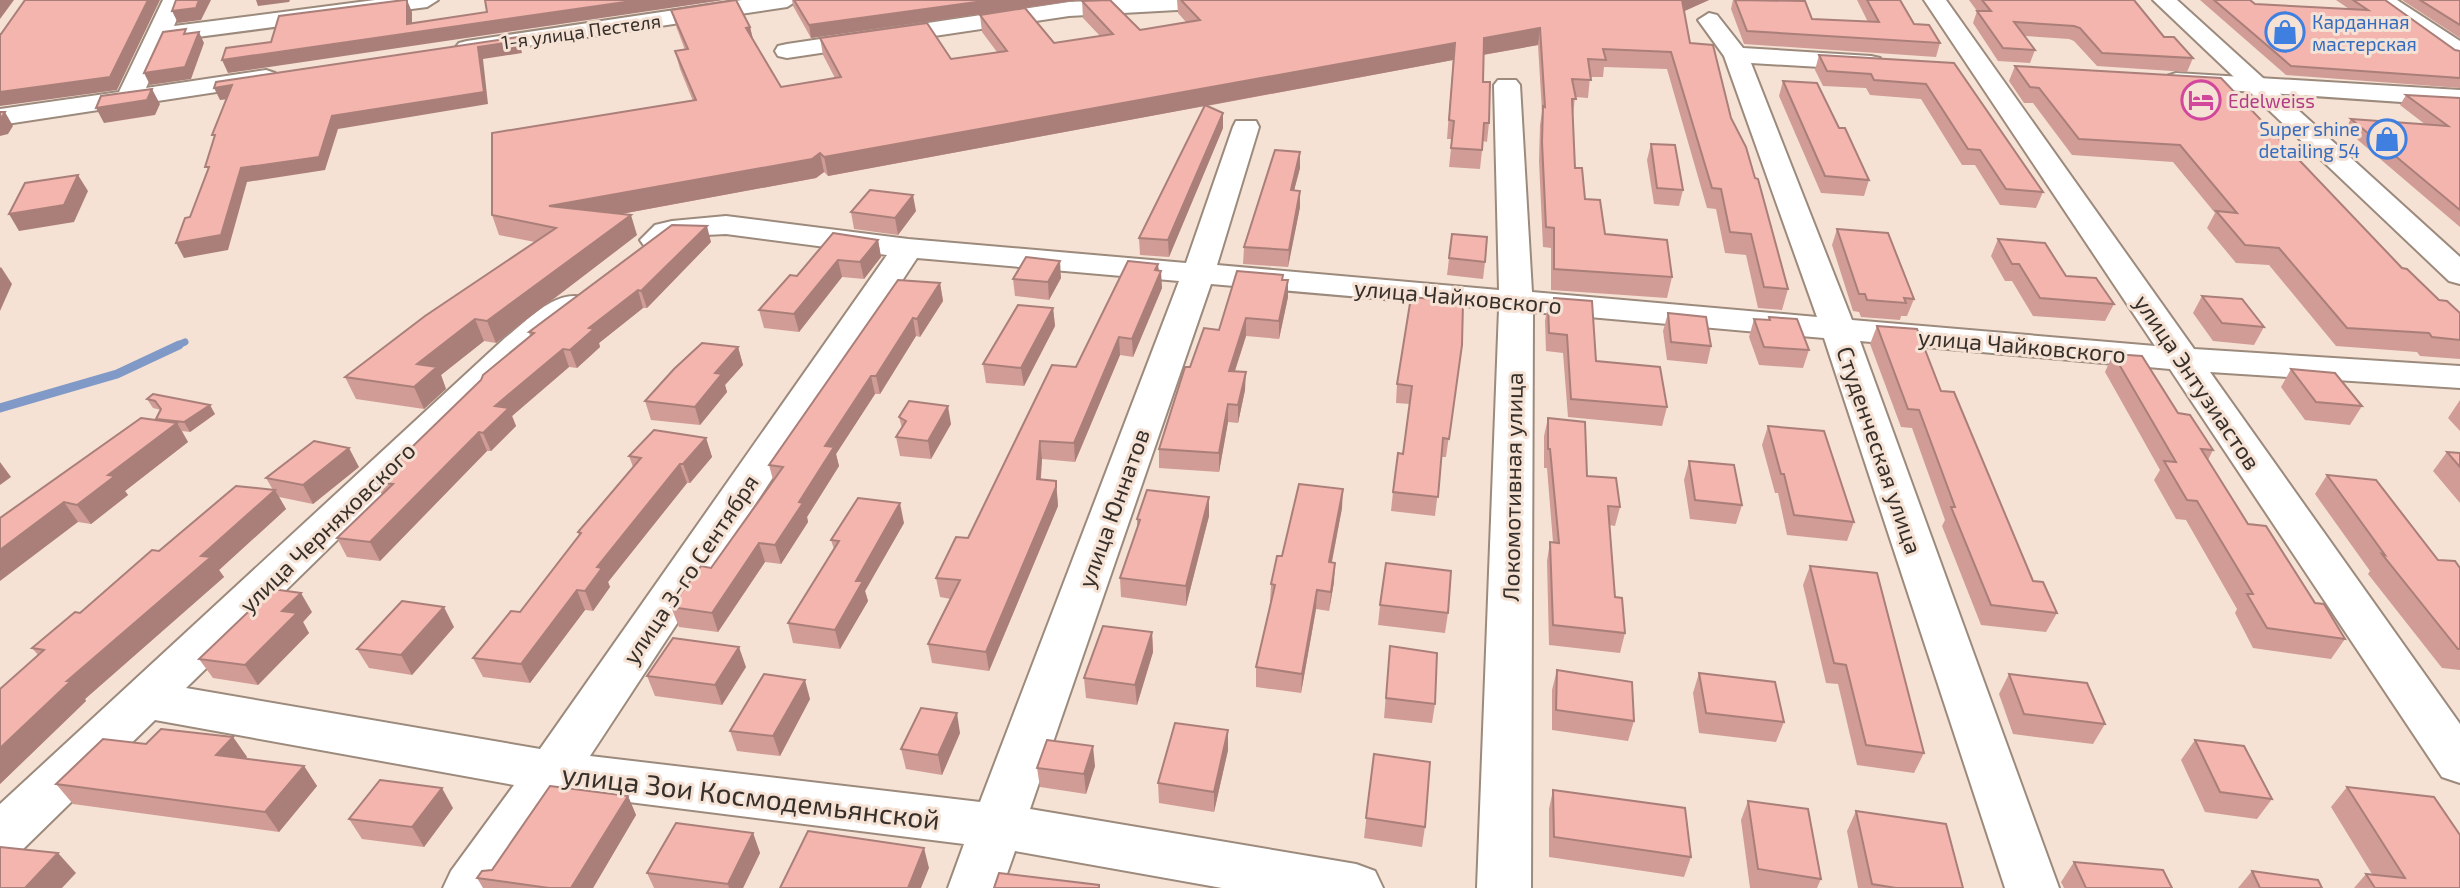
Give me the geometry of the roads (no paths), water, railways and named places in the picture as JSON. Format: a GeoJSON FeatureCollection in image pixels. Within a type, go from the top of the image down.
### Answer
{"type":"FeatureCollection","features":[{"type":"Feature","properties":{"kind":"street"},"geometry":{"type":"LineString","coordinates":[[128,99],[174,0]]}},
{"type":"Feature","properties":{"kind":"street"},"geometry":{"type":"LineString","coordinates":[[158,35],[326,7],[427,0]]}},
{"type":"Feature","properties":{"kind":"street"},"geometry":{"type":"LineString","coordinates":[[787,51],[1069,9],[1231,0]]}},
{"type":"Feature","properties":{"kind":"street","name":"улица Энтузиастов"},"geometry":{"type":"LineString","coordinates":[[1935,0],[2460,763]]}},
{"type":"Feature","properties":{"kind":"street"},"geometry":{"type":"LineString","coordinates":[[2164,0],[2460,274]]}},
{"type":"Feature","properties":{"kind":"street"},"geometry":{"type":"LineString","coordinates":[[2382,0],[2460,52]]}},
{"type":"Feature","properties":{"kind":"street"},"geometry":{"type":"LineString","coordinates":[[771,1],[787,51],[799,74]]}},
{"type":"Feature","properties":{"kind":"street","name":"1-я улица Пестеля"},"geometry":{"type":"LineString","coordinates":[[440,52],[771,1]]}},
{"type":"Feature","properties":{"kind":"street","name":"Студенческая улица"},"geometry":{"type":"LineString","coordinates":[[1709,20],[1737,55],[1838,328],[2032,888]]}},
{"type":"Feature","properties":{"kind":"street"},"geometry":{"type":"LineString","coordinates":[[1737,55],[1889,64]]}},
{"type":"Feature","properties":{"kind":"street"},"geometry":{"type":"LineString","coordinates":[[0,117],[291,74]]}},
{"type":"Feature","properties":{"kind":"street"},"geometry":{"type":"LineString","coordinates":[[2148,79],[2460,98]]}},
{"type":"Feature","properties":{"kind":"street","name":"Локомотивная улица"},"geometry":{"type":"LineString","coordinates":[[1504,888],[1516,302],[1507,85]]}},
{"type":"Feature","properties":{"kind":"street","name":"улица Юннатов"},"geometry":{"type":"LineString","coordinates":[[975,888],[1199,272],[1246,127]]}},
{"type":"Feature","properties":{"kind":"street","name":"улица Чайковского"},"geometry":{"type":"LineString","coordinates":[[666,232],[683,227],[726,225],[908,248],[1516,302],[2181,359],[2460,377]]}},
{"type":"Feature","properties":{"kind":"street","name":"улица Черняховского"},"geometry":{"type":"LineString","coordinates":[[0,837],[517,345],[666,232]]}},
{"type":"Feature","properties":{"kind":"street","name":"улица 3-го Сентября"},"geometry":{"type":"LineString","coordinates":[[470,888],[552,772],[908,248]]}},
{"type":"Feature","properties":{"kind":"street","name":"улица Зои Космодемьянской"},"geometry":{"type":"LineString","coordinates":[[147,700],[552,772],[998,825],[1356,888]]}},
{"type":"Feature","properties":{"kind":"waterway"},"geometry":{"type":"LineString","coordinates":[[176,346],[185,342]]}},
{"type":"Feature","properties":{"kind":"waterway"},"geometry":{"type":"LineString","coordinates":[[0,408],[117,374],[179,345]]}},
{"type":"Feature","properties":{"kind":"place","name":"Карданная мастерская"},"geometry":{"type":"Point","coordinates":[2285,32]}},
{"type":"Feature","properties":{"kind":"place","name":"Edelweiss"},"geometry":{"type":"Point","coordinates":[2201,100]}},
{"type":"Feature","properties":{"kind":"place","name":"Super shine detailing 54"},"geometry":{"type":"Point","coordinates":[2387,139]}}]}
